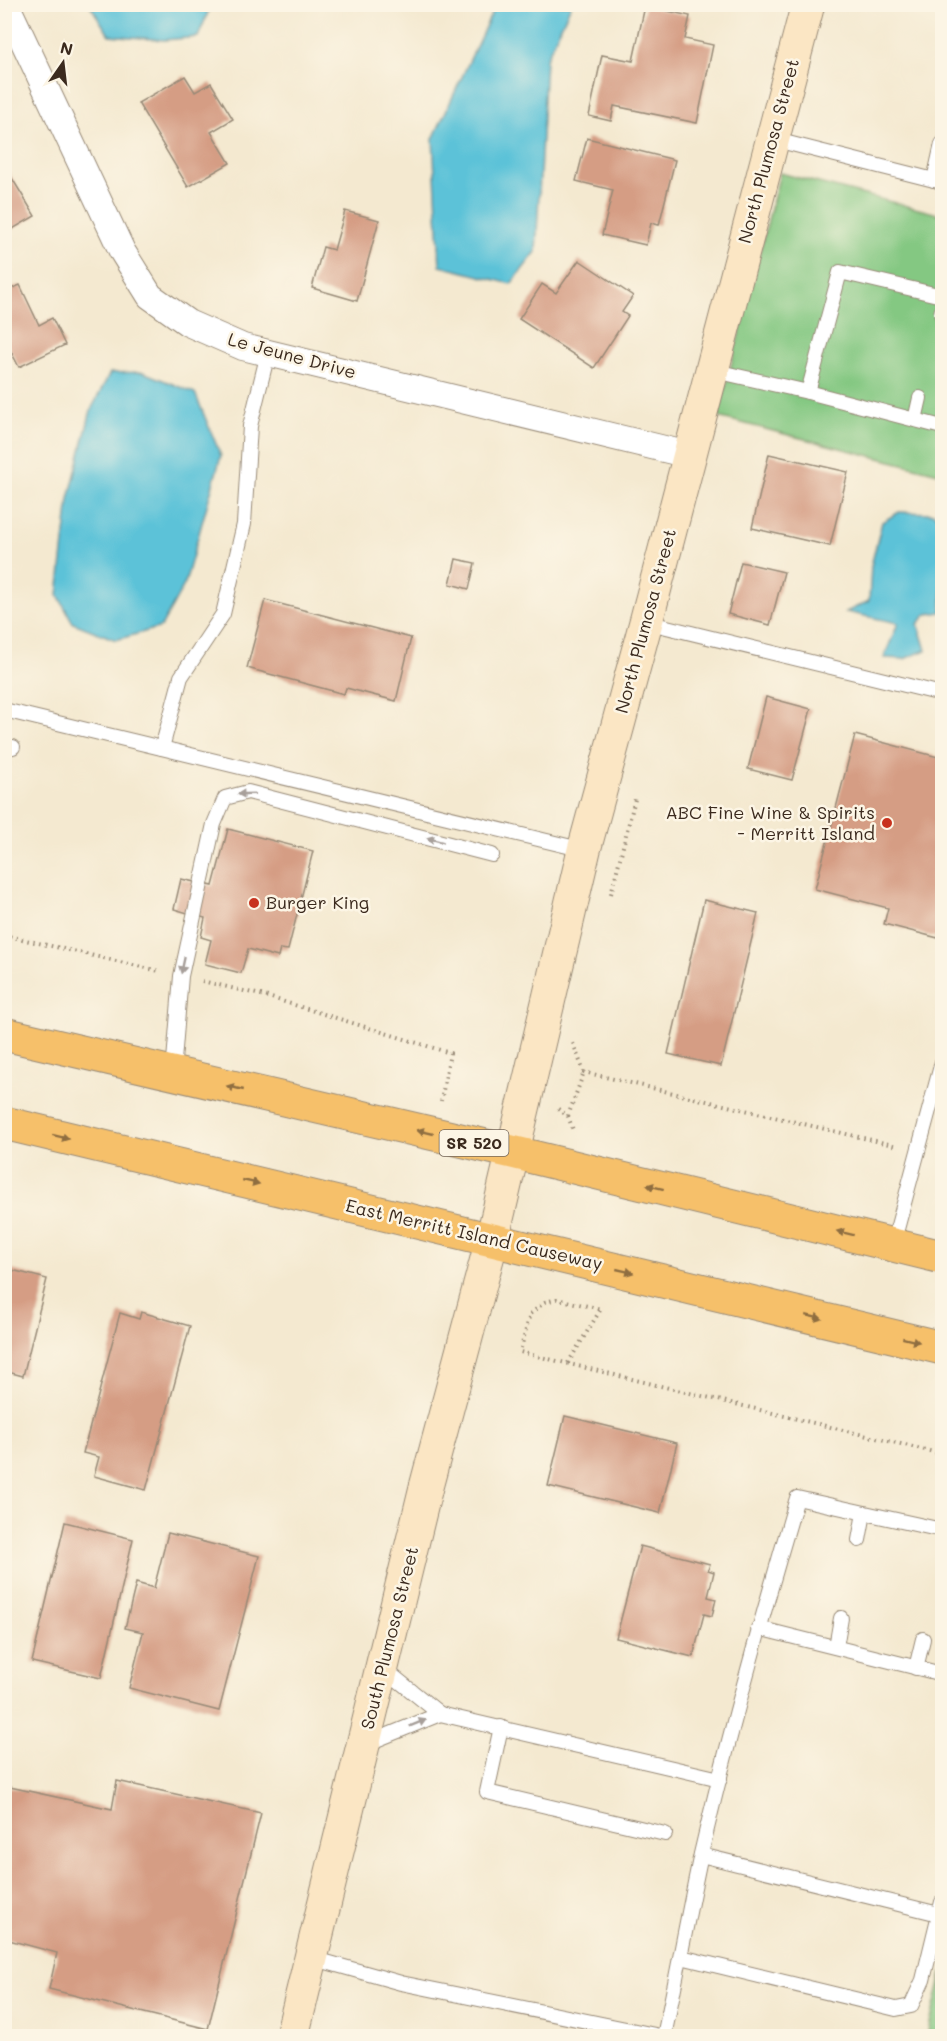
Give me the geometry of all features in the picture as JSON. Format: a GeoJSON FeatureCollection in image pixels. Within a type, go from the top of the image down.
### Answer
{"type":"FeatureCollection","features":[{"type":"Feature","properties":{"kind":"main road","name":"SR 520"},"geometry":{"type":"LineString","coordinates":[[4,1034],[512,1152],[942,1257]]}},
{"type":"Feature","properties":{"kind":"main road","name":"East Merritt Island Causeway"},"geometry":{"type":"LineString","coordinates":[[4,1123],[942,1348]]}},
{"type":"Feature","properties":{"kind":"street","name":"Le Jeune Drive"},"geometry":{"type":"LineString","coordinates":[[6,4],[122,251],[150,296],[188,323],[243,347],[689,455]]}},
{"type":"Feature","properties":{"kind":"street","name":"North Plumosa Street"},"geometry":{"type":"LineString","coordinates":[[492,1240],[584,850],[808,4]]}},
{"type":"Feature","properties":{"kind":"street","name":"South Plumosa Street"},"geometry":{"type":"LineString","coordinates":[[292,2037],[424,1496],[492,1240]]}},
{"type":"Feature","properties":{"kind":"lane"},"geometry":{"type":"LineString","coordinates":[[772,139],[938,181],[942,144]]}},
{"type":"Feature","properties":{"kind":"lane"},"geometry":{"type":"LineString","coordinates":[[808,392],[840,272],[942,296]]}},
{"type":"Feature","properties":{"kind":"lane"},"geometry":{"type":"LineString","coordinates":[[162,748],[181,677],[223,614],[244,524],[250,426],[268,353]]}},
{"type":"Feature","properties":{"kind":"lane"},"geometry":{"type":"LineString","coordinates":[[711,370],[808,392],[942,427]]}},
{"type":"Feature","properties":{"kind":"lane"},"geometry":{"type":"LineString","coordinates":[[915,420],[920,398]]}},
{"type":"Feature","properties":{"kind":"lane"},"geometry":{"type":"LineString","coordinates":[[646,622],[942,694]]}},
{"type":"Feature","properties":{"kind":"lane"},"geometry":{"type":"LineString","coordinates":[[4,710],[584,850]]}},
{"type":"Feature","properties":{"kind":"lane"},"geometry":{"type":"LineString","coordinates":[[173,1073],[181,976],[214,824],[225,798],[248,792],[492,855]]}},
{"type":"Feature","properties":{"kind":"lane"},"geometry":{"type":"LineString","coordinates":[[893,1245],[942,1062]]}},
{"type":"Feature","properties":{"kind":"lane"},"geometry":{"type":"LineString","coordinates":[[664,2037],[701,1855],[758,1628],[796,1498],[942,1530]]}},
{"type":"Feature","properties":{"kind":"lane"},"geometry":{"type":"LineString","coordinates":[[859,1540],[864,1513]]}},
{"type":"Feature","properties":{"kind":"lane"},"geometry":{"type":"LineString","coordinates":[[836,1647],[841,1618]]}},
{"type":"Feature","properties":{"kind":"lane"},"geometry":{"type":"LineString","coordinates":[[758,1628],[942,1674]]}},
{"type":"Feature","properties":{"kind":"lane"},"geometry":{"type":"LineString","coordinates":[[916,1668],[923,1639]]}},
{"type":"Feature","properties":{"kind":"lane"},"geometry":{"type":"LineString","coordinates":[[383,1668],[440,1714],[720,1779]]}},
{"type":"Feature","properties":{"kind":"lane"},"geometry":{"type":"LineString","coordinates":[[364,1745],[440,1714]]}},
{"type":"Feature","properties":{"kind":"lane"},"geometry":{"type":"LineString","coordinates":[[501,1727],[486,1792],[665,1834]]}},
{"type":"Feature","properties":{"kind":"lane"},"geometry":{"type":"LineString","coordinates":[[681,1957],[896,2009],[911,2006],[915,1998],[923,1980],[941,1908],[701,1855]]}},
{"type":"Feature","properties":{"kind":"lane"},"geometry":{"type":"LineString","coordinates":[[312,1958],[401,1983],[660,2037]]}},
{"type":"Feature","properties":{"kind":"path"},"geometry":{"type":"LineString","coordinates":[[610,896],[636,796]]}},
{"type":"Feature","properties":{"kind":"path"},"geometry":{"type":"LineString","coordinates":[[4,935],[265,996],[450,1053],[441,1101]]}},
{"type":"Feature","properties":{"kind":"path"},"geometry":{"type":"LineString","coordinates":[[568,1116],[584,1072],[572,1041]]}},
{"type":"Feature","properties":{"kind":"path"},"geometry":{"type":"LineString","coordinates":[[584,1072],[918,1151]]}},
{"type":"Feature","properties":{"kind":"path"},"geometry":{"type":"LineString","coordinates":[[558,1109],[568,1116],[573,1130]]}},
{"type":"Feature","properties":{"kind":"path"},"geometry":{"type":"LineString","coordinates":[[568,1363],[601,1309],[557,1299],[545,1302],[530,1314],[520,1352],[942,1454]]}},
{"type":"Feature","properties":{"kind":"green space"},"geometry":{"type":"Polygon","coordinates":[[[780,173],[942,215],[942,474],[718,417],[780,173]]]}},
{"type":"Feature","properties":{"kind":"green space"},"geometry":{"type":"Polygon","coordinates":[[[942,1972],[942,2036],[927,2036],[941,1978],[942,1972]]]}},
{"type":"Feature","properties":{"kind":"water"},"geometry":{"type":"Polygon","coordinates":[[[496,4],[571,5],[546,59],[536,252],[511,284],[440,266],[433,139],[496,4]]]}},
{"type":"Feature","properties":{"kind":"water"},"geometry":{"type":"Polygon","coordinates":[[[90,5],[211,5],[198,37],[164,40],[109,35],[90,5]]]}},
{"type":"Feature","properties":{"kind":"water"},"geometry":{"type":"Polygon","coordinates":[[[143,372],[195,393],[221,456],[185,583],[161,627],[116,640],[73,623],[58,595],[69,499],[91,410],[110,373],[143,372]]]}},
{"type":"Feature","properties":{"kind":"water"},"geometry":{"type":"Polygon","coordinates":[[[899,512],[933,513],[942,518],[942,612],[927,614],[918,624],[926,650],[904,659],[884,658],[898,623],[846,612],[869,601],[871,566],[882,522],[899,512]]]}},
{"type":"Feature","properties":{"kind":"building"},"geometry":{"type":"Polygon","coordinates":[[[645,6],[690,16],[685,39],[713,45],[697,123],[614,106],[611,121],[589,116],[602,55],[633,61],[645,6]]]}},
{"type":"Feature","properties":{"kind":"building"},"geometry":{"type":"Polygon","coordinates":[[[185,76],[195,92],[211,83],[233,119],[211,132],[230,163],[188,187],[138,103],[185,76]]]}},
{"type":"Feature","properties":{"kind":"building"},"geometry":{"type":"Polygon","coordinates":[[[587,138],[675,160],[659,225],[651,223],[646,245],[602,235],[613,190],[576,181],[587,138]]]}},
{"type":"Feature","properties":{"kind":"building"},"geometry":{"type":"Polygon","coordinates":[[[4,165],[35,216],[4,234],[4,165]]]}},
{"type":"Feature","properties":{"kind":"building"},"geometry":{"type":"Polygon","coordinates":[[[345,211],[379,220],[357,301],[312,288],[323,247],[334,250],[345,211]]]}},
{"type":"Feature","properties":{"kind":"building"},"geometry":{"type":"Polygon","coordinates":[[[579,260],[633,296],[622,312],[628,316],[594,368],[519,319],[542,284],[556,293],[579,260]]]}},
{"type":"Feature","properties":{"kind":"building"},"geometry":{"type":"Polygon","coordinates":[[[20,285],[39,325],[52,318],[65,345],[19,367],[4,338],[4,292],[20,285]]]}},
{"type":"Feature","properties":{"kind":"building"},"geometry":{"type":"Polygon","coordinates":[[[769,454],[848,472],[830,546],[752,528],[769,454]]]}},
{"type":"Feature","properties":{"kind":"building"},"geometry":{"type":"Polygon","coordinates":[[[456,559],[475,563],[469,589],[450,584],[456,559]]]}},
{"type":"Feature","properties":{"kind":"building"},"geometry":{"type":"Polygon","coordinates":[[[741,562],[784,572],[770,625],[728,614],[741,562]]]}},
{"type":"Feature","properties":{"kind":"building"},"geometry":{"type":"Polygon","coordinates":[[[265,600],[411,638],[396,701],[346,688],[344,694],[247,668],[265,600]]]}},
{"type":"Feature","properties":{"kind":"building"},"geometry":{"type":"Polygon","coordinates":[[[766,697],[811,709],[792,780],[748,769],[766,697]]]}},
{"type":"Feature","properties":{"kind":"building","name":"ABC Fine Wine & Spirits - Merritt Island"},"geometry":{"type":"Polygon","coordinates":[[[855,735],[942,758],[942,919],[938,938],[884,924],[888,908],[815,889],[855,735]]]}},
{"type":"Feature","properties":{"kind":"building","name":"Burger King"},"geometry":{"type":"Polygon","coordinates":[[[228,829],[313,851],[288,950],[280,949],[278,957],[248,949],[241,973],[205,964],[211,940],[201,937],[205,918],[174,909],[181,879],[213,886],[228,829]]]}},
{"type":"Feature","properties":{"kind":"building"},"geometry":{"type":"Polygon","coordinates":[[[704,900],[758,913],[721,1066],[668,1054],[704,900]]]}},
{"type":"Feature","properties":{"kind":"building"},"geometry":{"type":"Polygon","coordinates":[[[4,1268],[47,1279],[23,1376],[4,1371],[4,1268]]]}},
{"type":"Feature","properties":{"kind":"building"},"geometry":{"type":"Polygon","coordinates":[[[141,1312],[190,1326],[146,1490],[94,1476],[99,1457],[83,1453],[120,1313],[139,1319],[141,1312]]]}},
{"type":"Feature","properties":{"kind":"building"},"geometry":{"type":"Polygon","coordinates":[[[565,1416],[677,1443],[660,1513],[548,1486],[565,1416]]]}},
{"type":"Feature","properties":{"kind":"building"},"geometry":{"type":"Polygon","coordinates":[[[65,1522],[133,1539],[101,1678],[32,1662],[65,1522]]]}},
{"type":"Feature","properties":{"kind":"building"},"geometry":{"type":"Polygon","coordinates":[[[168,1533],[259,1556],[219,1711],[129,1688],[143,1632],[125,1628],[136,1583],[154,1588],[168,1533]]]}},
{"type":"Feature","properties":{"kind":"building"},"geometry":{"type":"Polygon","coordinates":[[[640,1546],[710,1564],[708,1570],[714,1572],[708,1597],[716,1599],[712,1616],[704,1614],[693,1657],[616,1638],[640,1546]]]}},
{"type":"Feature","properties":{"kind":"building"},"geometry":{"type":"Polygon","coordinates":[[[117,1781],[261,1813],[208,2029],[49,1989],[57,1953],[5,1939],[5,1786],[112,1809],[117,1781]]]}},
{"type":"Feature","properties":{"kind":"place","name":"ABC Fine Wine & Spirits - Merritt Island"},"geometry":{"type":"Point","coordinates":[887,823]}},
{"type":"Feature","properties":{"kind":"place","name":"Burger King"},"geometry":{"type":"Point","coordinates":[254,903]}}]}
